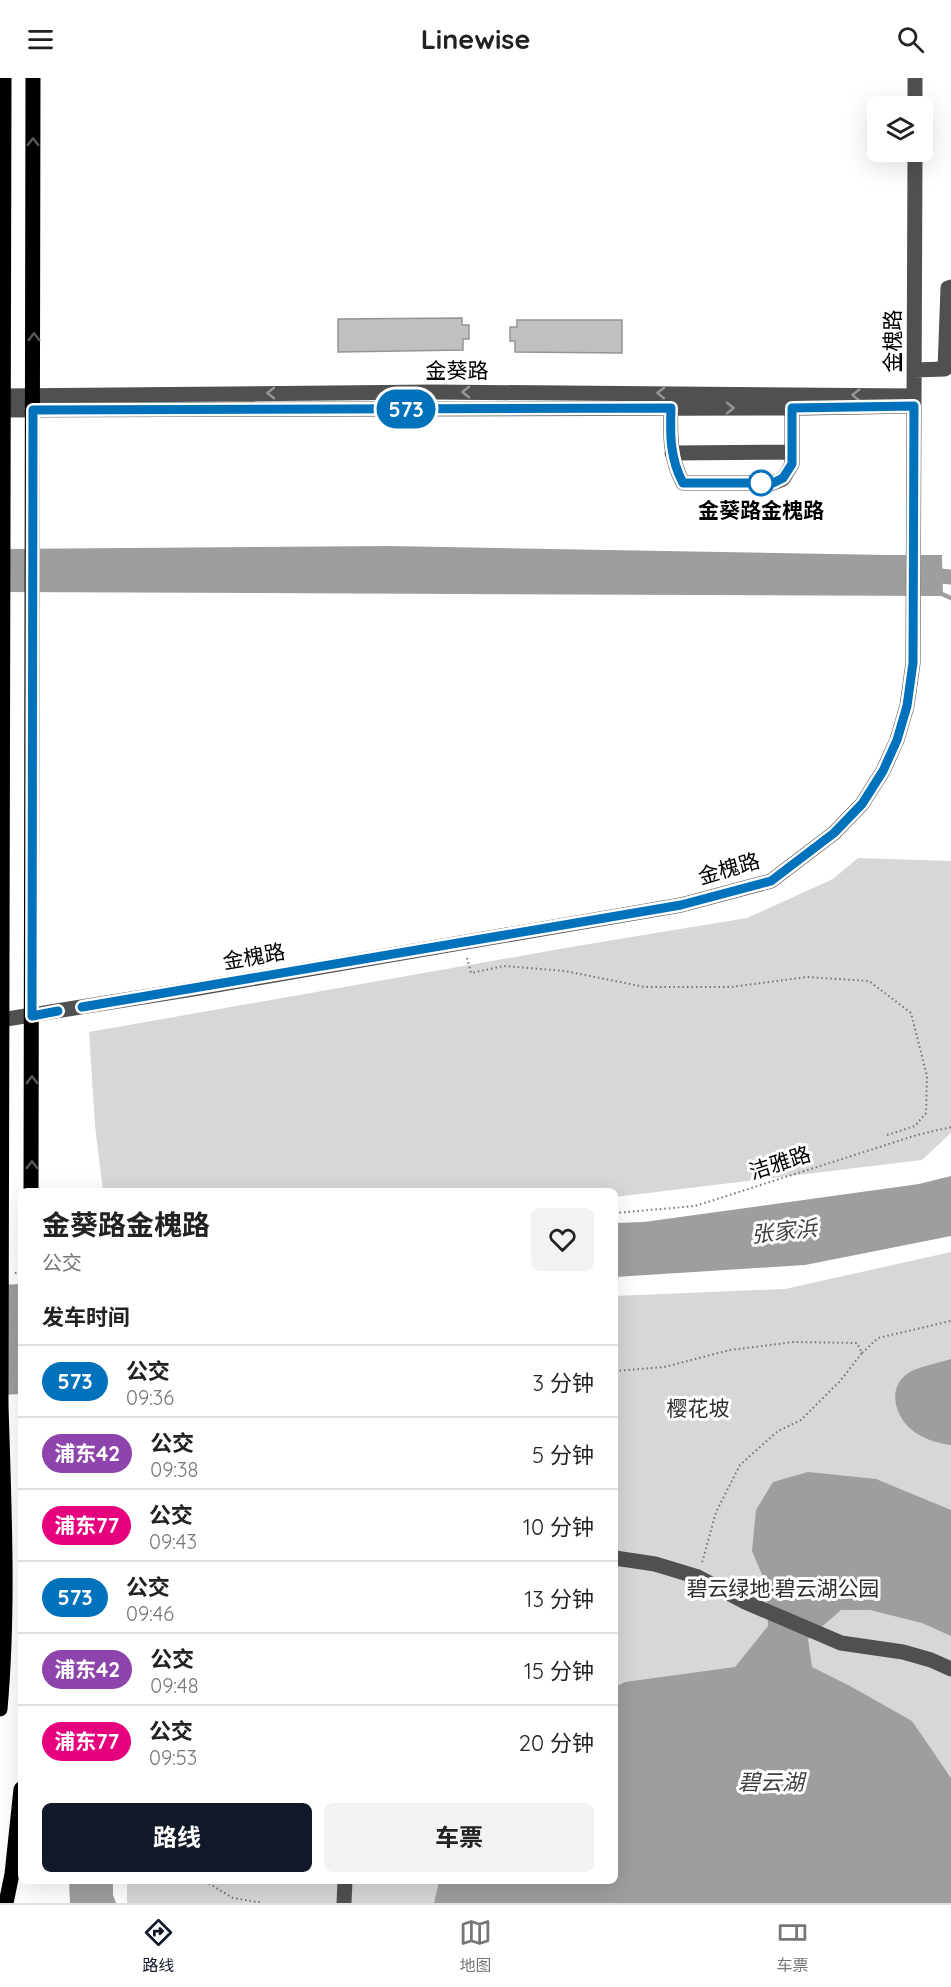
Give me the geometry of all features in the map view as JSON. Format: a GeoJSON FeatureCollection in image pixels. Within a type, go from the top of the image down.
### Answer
{"type":"FeatureCollection","features":[{"type":"Feature","properties":{"kind":"main road"},"geometry":{"type":"LineString","coordinates":[[0,1709],[4,1666],[1,1020],[4,78]]}},
{"type":"Feature","properties":{"kind":"main road"},"geometry":{"type":"LineString","coordinates":[[32,1188],[33,78]]}},
{"type":"Feature","properties":{"kind":"main road"},"geometry":{"type":"LineString","coordinates":[[6,1903],[12,1874],[18,1817]]}},
{"type":"Feature","properties":{"kind":"street"},"geometry":{"type":"LineString","coordinates":[[915,78],[915,96]]}},
{"type":"Feature","properties":{"kind":"street","name":"金槐路"},"geometry":{"type":"LineString","coordinates":[[1,1020],[681,905],[771,881],[834,833],[862,804],[883,771],[897,740],[907,706],[913,663],[915,162]]}},
{"type":"Feature","properties":{"kind":"street"},"geometry":{"type":"LineString","coordinates":[[914,370],[945,369],[948,288],[951,287]]}},
{"type":"Feature","properties":{"kind":"street","name":"金葵路"},"geometry":{"type":"LineString","coordinates":[[34,403],[445,392],[914,401]]}},
{"type":"Feature","properties":{"kind":"street","name":"金葵路"},"geometry":{"type":"LineString","coordinates":[[2,403],[792,408],[914,401]]}},
{"type":"Feature","properties":{"kind":"street"},"geometry":{"type":"LineString","coordinates":[[671,408],[672,453],[676,470],[683,483],[773,483],[783,478],[792,464],[792,408]]}},
{"type":"Feature","properties":{"kind":"street"},"geometry":{"type":"LineString","coordinates":[[672,453],[792,452]]}},
{"type":"Feature","properties":{"kind":"street"},"geometry":{"type":"LineString","coordinates":[[618,1558],[655,1564],[698,1577],[743,1601],[841,1643],[903,1652],[931,1660],[951,1669]]}},
{"type":"Feature","properties":{"kind":"street"},"geometry":{"type":"LineString","coordinates":[[344,1903],[345,1884]]}},
{"type":"Feature","properties":{"kind":"path"},"geometry":{"type":"LineString","coordinates":[[462,942],[471,973],[504,966],[565,971],[645,987],[731,987],[807,977],[869,981],[911,1013],[927,1076],[926,1113],[915,1126],[884,1136]]}},
{"type":"Feature","properties":{"kind":"path","name":"洁雅路"},"geometry":{"type":"LineString","coordinates":[[618,1213],[695,1206],[917,1135],[951,1127]]}},
{"type":"Feature","properties":{"kind":"path"},"geometry":{"type":"LineString","coordinates":[[698,1577],[716,1512],[740,1465],[778,1431],[801,1420],[840,1382],[862,1353],[878,1338],[951,1321]]}},
{"type":"Feature","properties":{"kind":"path"},"geometry":{"type":"LineString","coordinates":[[618,1371],[664,1367],[730,1350],[794,1342],[857,1343],[862,1353]]}},
{"type":"Feature","properties":{"kind":"path"},"geometry":{"type":"LineString","coordinates":[[210,1884],[233,1898],[263,1903]]}},
{"type":"Feature","properties":{"kind":"green space"},"geometry":{"type":"Polygon","coordinates":[[[858,858],[951,861],[951,1133],[922,1160],[618,1197],[618,1188],[103,1188],[95,1126],[89,1032],[747,918],[833,879],[858,858]]]}},
{"type":"Feature","properties":{"kind":"green space","name":"碧云绿地·碧云湖公园"},"geometry":{"type":"Polygon","coordinates":[[[951,1252],[951,1903],[127,1903],[127,1884],[618,1884],[618,1296],[785,1289],[951,1252]]]}},
{"type":"Feature","properties":{"kind":"water"},"geometry":{"type":"Polygon","coordinates":[[[390,546],[942,555],[943,596],[0,592],[0,549],[390,546]]]}},
{"type":"Feature","properties":{"kind":"water","name":"张家浜"},"geometry":{"type":"Polygon","coordinates":[[[951,1176],[951,1236],[805,1265],[618,1277],[618,1223],[644,1222],[919,1184],[951,1176]]]}},
{"type":"Feature","properties":{"kind":"water"},"geometry":{"type":"Polygon","coordinates":[[[18,1284],[18,1394],[0,1395],[0,1285],[18,1284]]]}},
{"type":"Feature","properties":{"kind":"water"},"geometry":{"type":"Polygon","coordinates":[[[951,1359],[951,1445],[930,1440],[912,1430],[901,1418],[895,1394],[901,1380],[907,1374],[951,1359]]]}},
{"type":"Feature","properties":{"kind":"water","name":"碧云湖"},"geometry":{"type":"Polygon","coordinates":[[[808,1472],[876,1479],[951,1510],[951,1636],[922,1623],[870,1610],[841,1610],[808,1639],[812,1667],[912,1721],[951,1778],[951,1903],[434,1903],[438,1884],[618,1884],[618,1686],[625,1682],[735,1667],[768,1626],[766,1584],[752,1551],[756,1510],[773,1482],[808,1472]]]}},
{"type":"Feature","properties":{"kind":"water"},"geometry":{"type":"Polygon","coordinates":[[[69,1884],[113,1884],[116,1903],[70,1903],[69,1884]]]}},
{"type":"Feature","properties":{"kind":"building"},"geometry":{"type":"Polygon","coordinates":[[[462,318],[462,325],[469,325],[469,339],[463,339],[463,350],[338,352],[338,319],[462,318]]]}},
{"type":"Feature","properties":{"kind":"building"},"geometry":{"type":"Polygon","coordinates":[[[517,320],[622,320],[622,353],[515,352],[515,341],[510,341],[510,327],[517,327],[517,320]]]}},
{"type":"Feature","properties":{"kind":"waterway"},"geometry":{"type":"LineString","coordinates":[[922,574],[951,577]]}},
{"type":"Feature","properties":{"kind":"waterway"},"geometry":{"type":"LineString","coordinates":[[937,592],[951,598]]}},
{"type":"Feature","properties":{"kind":"bus line","name":"573"},"geometry":{"type":"LineString","coordinates":[[58,1011],[32,1016],[33,410],[671,408],[670,439],[676,470],[683,483],[773,483],[783,478],[792,464],[792,408],[914,406],[913,663],[907,706],[897,740],[883,771],[862,804],[834,833],[771,881],[681,905],[82,1007]]}},
{"type":"Feature","properties":{"kind":"place","name":"金葵路金槐路"},"geometry":{"type":"Point","coordinates":[761,483]}},
{"type":"Feature","properties":{"kind":"park label","name":"樱花坡"},"geometry":{"type":"Point","coordinates":[698,1409]}}]}
